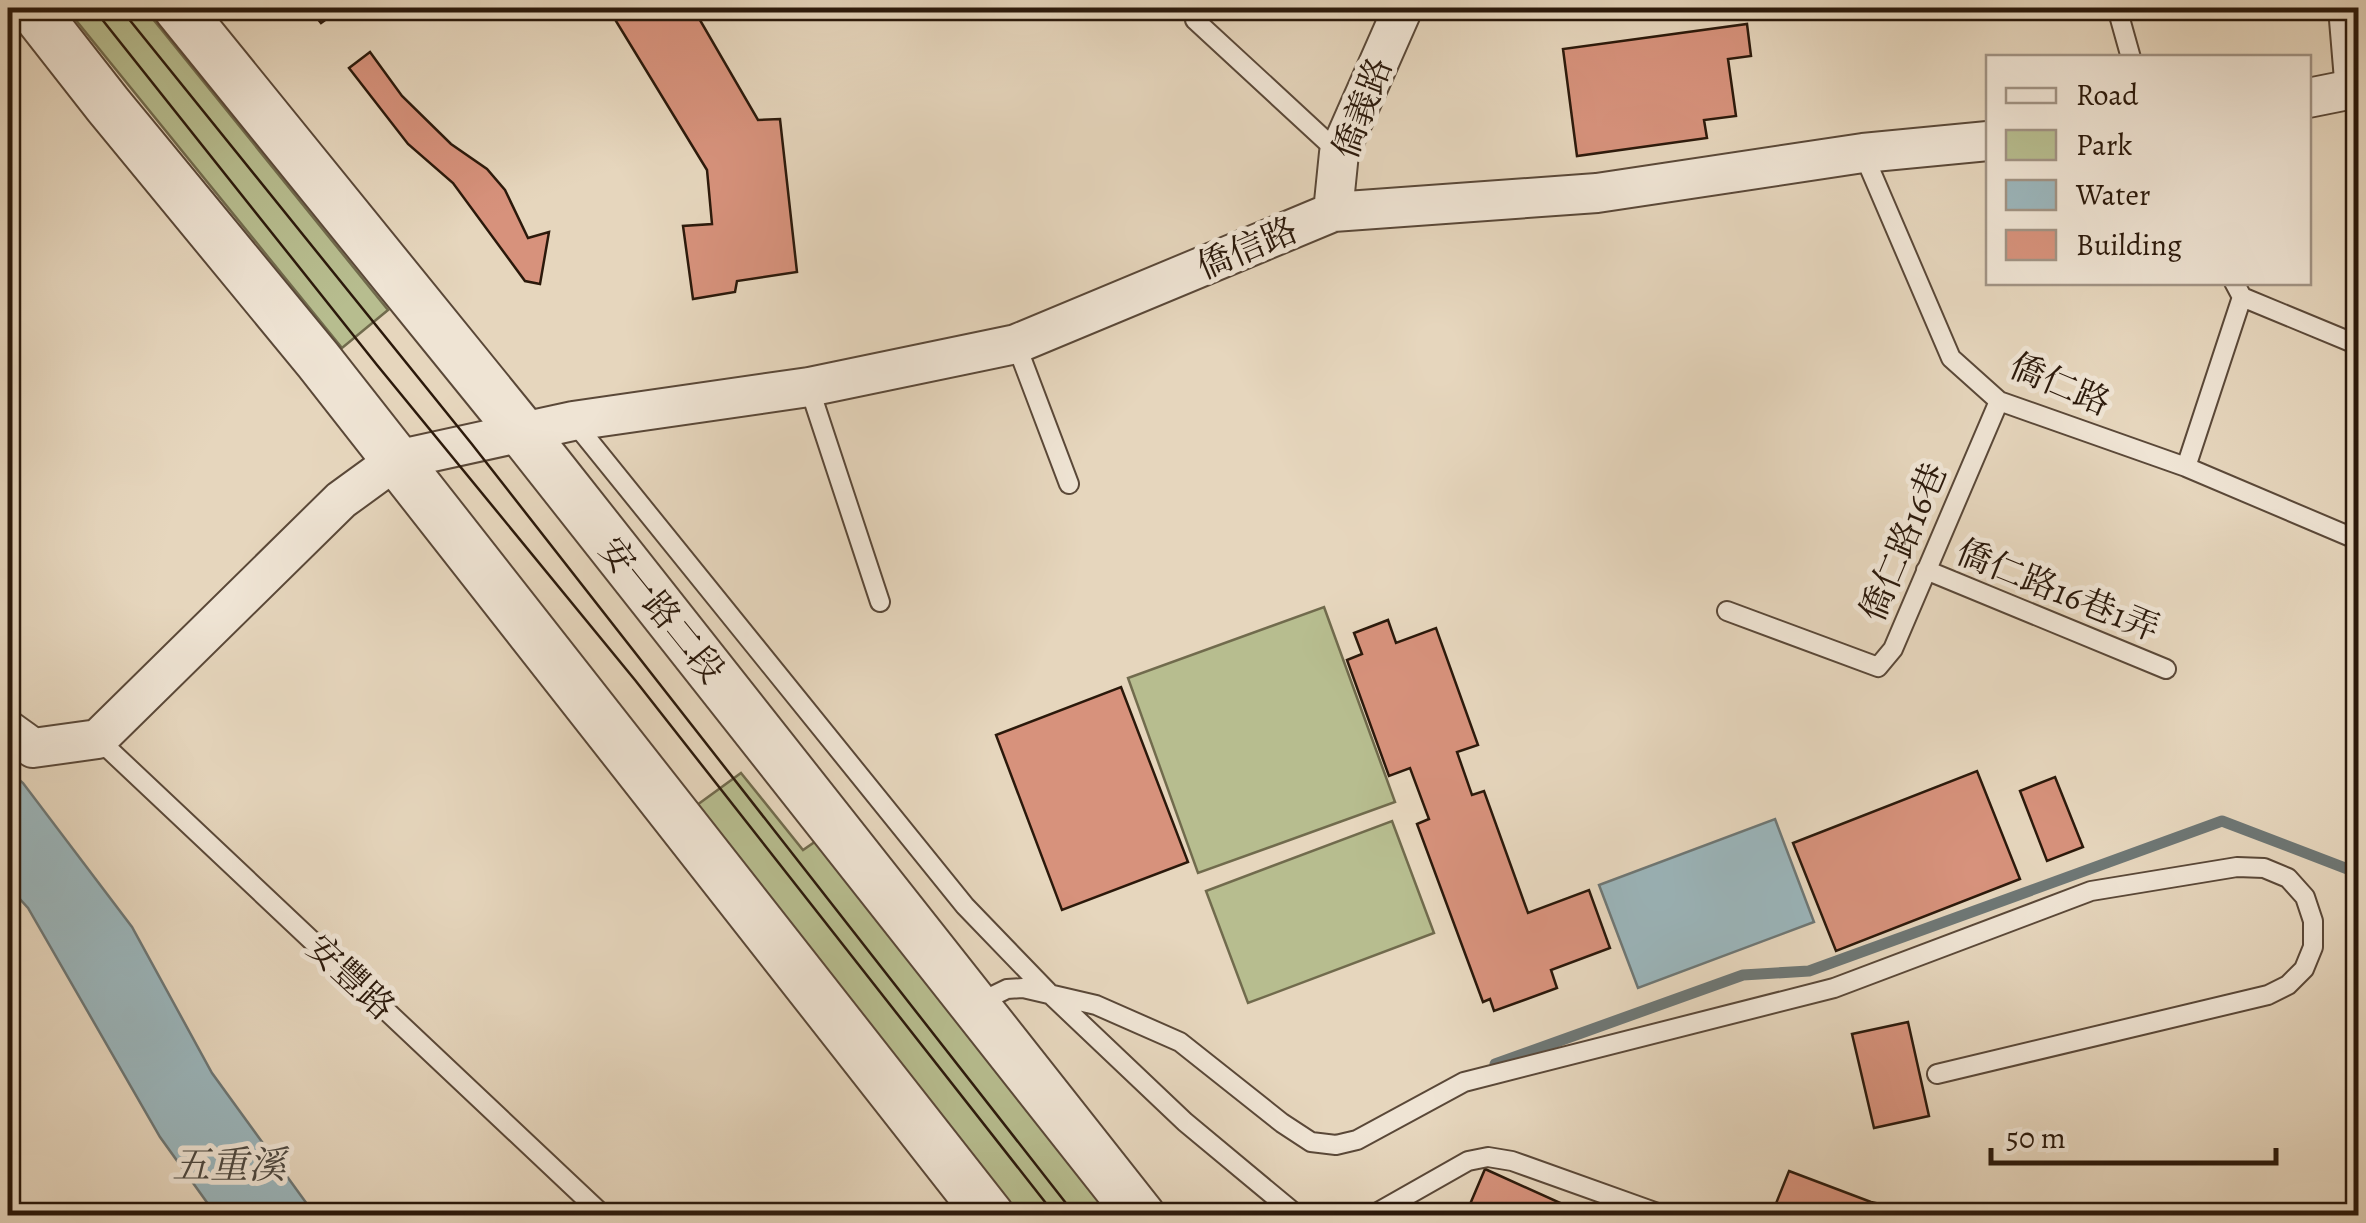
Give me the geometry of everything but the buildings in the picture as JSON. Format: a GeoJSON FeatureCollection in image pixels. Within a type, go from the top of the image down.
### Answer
{"type":"FeatureCollection","features":[{"type":"Feature","properties":{"kind":"street"},"geometry":{"type":"LineString","coordinates":[[32,8],[396,460],[990,1216]]}},
{"type":"Feature","properties":{"kind":"street","name":"安一路二段"},"geometry":{"type":"LineString","coordinates":[[178,8],[522,432],[1141,1216]]}},
{"type":"Feature","properties":{"kind":"street","name":"僑義路"},"geometry":{"type":"LineString","coordinates":[[1333,212],[1339,153],[1403,8]]}},
{"type":"Feature","properties":{"kind":"street","name":"僑信路"},"geometry":{"type":"LineString","coordinates":[[396,460],[573,421],[809,387],[1016,344],[1333,212],[1597,192],[1863,154],[1986,141]]}},
{"type":"Feature","properties":{"kind":"street"},"geometry":{"type":"LineString","coordinates":[[8,730],[33,748],[98,739],[341,500],[396,460]]}},
{"type":"Feature","properties":{"kind":"lane"},"geometry":{"type":"LineString","coordinates":[[1206,8],[1196,20],[1339,153]]}},
{"type":"Feature","properties":{"kind":"lane"},"geometry":{"type":"LineString","coordinates":[[2117,8],[2129,55]]}},
{"type":"Feature","properties":{"kind":"lane"},"geometry":{"type":"LineString","coordinates":[[2338,8],[2343,96]]}},
{"type":"Feature","properties":{"kind":"lane","name":"僑仁路"},"geometry":{"type":"LineString","coordinates":[[1863,154],[1951,358],[1999,401],[2186,468],[2358,540]]}},
{"type":"Feature","properties":{"kind":"lane"},"geometry":{"type":"LineString","coordinates":[[2186,468],[2238,290],[2358,345]]}},
{"type":"Feature","properties":{"kind":"lane"},"geometry":{"type":"LineString","coordinates":[[1016,344],[1070,484]]}},
{"type":"Feature","properties":{"kind":"lane"},"geometry":{"type":"LineString","coordinates":[[809,387],[880,602]]}},
{"type":"Feature","properties":{"kind":"lane","name":"僑仁路16巷"},"geometry":{"type":"LineString","coordinates":[[1726,611],[1878,667],[1893,649],[1999,401]]}},
{"type":"Feature","properties":{"kind":"lane"},"geometry":{"type":"LineString","coordinates":[[573,421],[965,906],[1048,992],[1185,1122],[1298,1216]]}},
{"type":"Feature","properties":{"kind":"lane","name":"僑仁路16巷1弄"},"geometry":{"type":"LineString","coordinates":[[1926,570],[2166,669]]}},
{"type":"Feature","properties":{"kind":"lane","name":"安豐路"},"geometry":{"type":"LineString","coordinates":[[98,739],[604,1216]]}},
{"type":"Feature","properties":{"kind":"lane"},"geometry":{"type":"LineString","coordinates":[[976,1004],[1007,990],[1048,992],[1096,1004],[1180,1042],[1282,1124],[1311,1142],[1336,1145],[1358,1140],[1464,1082],[1834,988],[2091,891],[2237,866],[2264,868],[2288,878],[2305,897],[2313,921],[2314,947],[2304,969],[2278,990],[1937,1074]]}},
{"type":"Feature","properties":{"kind":"lane"},"geometry":{"type":"LineString","coordinates":[[1371,1216],[1448,1170],[1488,1157],[1512,1160],[1666,1216]]}},
{"type":"Feature","properties":{"kind":"green space"},"geometry":{"type":"Polygon","coordinates":[[[66,8],[144,8],[388,310],[342,348],[66,8]]]}},
{"type":"Feature","properties":{"kind":"green space"},"geometry":{"type":"Polygon","coordinates":[[[1324,607],[1395,802],[1198,873],[1128,678],[1324,607]]]}},
{"type":"Feature","properties":{"kind":"green space"},"geometry":{"type":"Polygon","coordinates":[[[741,773],[803,850],[819,839],[1115,1215],[1019,1215],[697,805],[741,773]]]}},
{"type":"Feature","properties":{"kind":"green space"},"geometry":{"type":"Polygon","coordinates":[[[1392,821],[1434,933],[1248,1003],[1206,891],[1392,821]]]}},
{"type":"Feature","properties":{"kind":"water","name":"五重溪"},"geometry":{"type":"Polygon","coordinates":[[[8,770],[23,783],[132,927],[212,1073],[315,1215],[216,1215],[160,1137],[28,908],[8,886],[8,770]]]}},
{"type":"Feature","properties":{"kind":"water"},"geometry":{"type":"Polygon","coordinates":[[[1775,819],[1814,922],[1638,988],[1599,885],[1775,819]]]}},
{"type":"Feature","properties":{"kind":"waterway"},"geometry":{"type":"LineString","coordinates":[[1495,1064],[1743,975],[1809,971],[2222,821],[2358,873]]}},
{"type":"Feature","properties":{"kind":"tram line"},"geometry":{"type":"LineString","coordinates":[[93,8],[377,365],[635,680],[1056,1216]]}},
{"type":"Feature","properties":{"kind":"tram line"},"geometry":{"type":"LineString","coordinates":[[120,8],[471,443],[1076,1216]]}}]}
